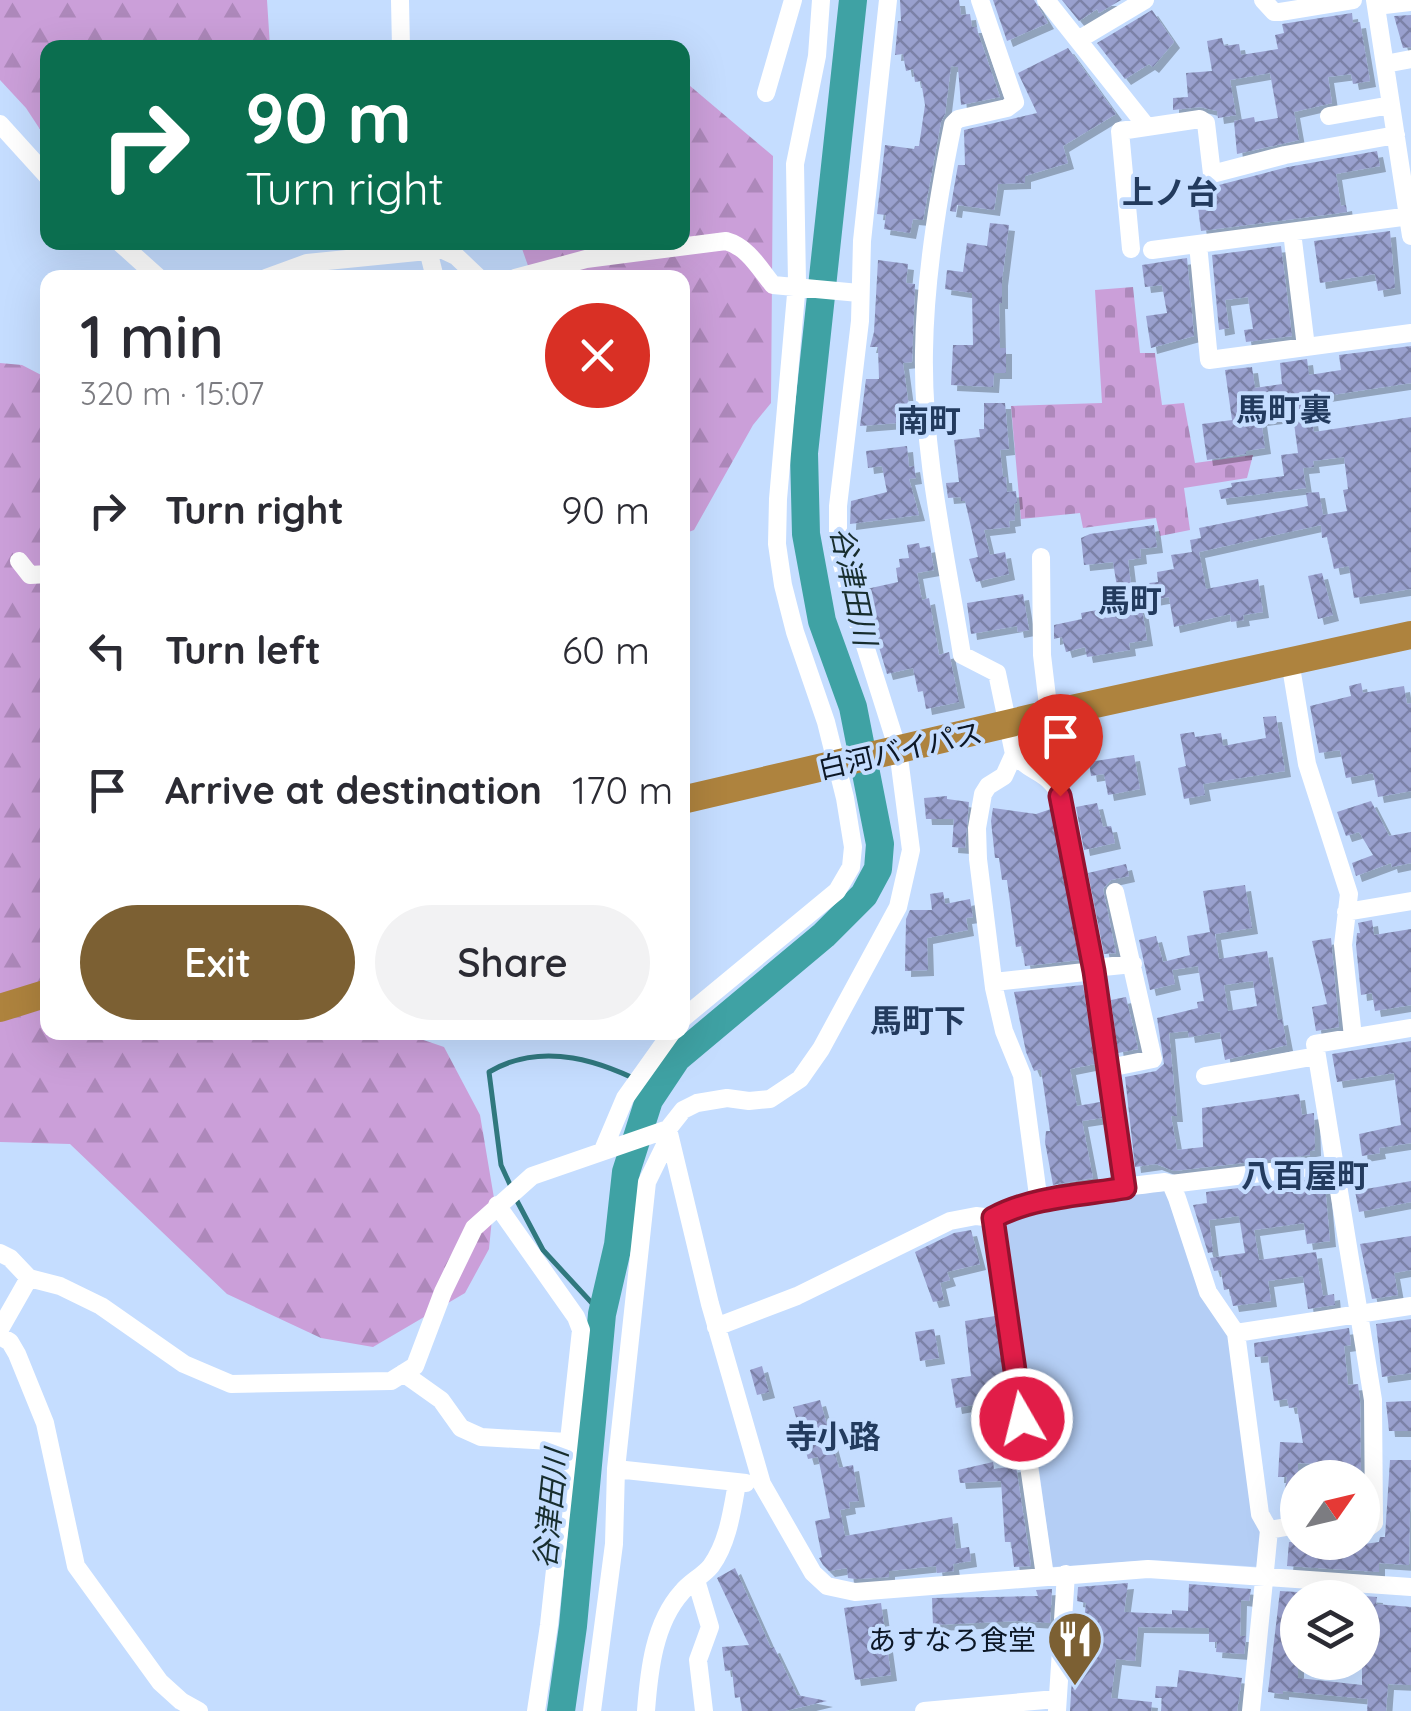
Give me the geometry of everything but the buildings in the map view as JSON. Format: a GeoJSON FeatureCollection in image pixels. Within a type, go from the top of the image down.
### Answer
{"type":"FeatureCollection","features":[{"type":"Feature","properties":{"kind":"highway","name":"白河バイパス"},"geometry":{"type":"LineString","coordinates":[[690,798],[1411,634]]}},
{"type":"Feature","properties":{"kind":"highway"},"geometry":{"type":"LineString","coordinates":[[0,1008],[40,996]]}},
{"type":"Feature","properties":{"kind":"street"},"geometry":{"type":"LineString","coordinates":[[400,0],[402,40]]}},
{"type":"Feature","properties":{"kind":"street"},"geometry":{"type":"LineString","coordinates":[[766,93],[793,0]]}},
{"type":"Feature","properties":{"kind":"street"},"geometry":{"type":"LineString","coordinates":[[690,1013],[837,891],[851,868],[852,847],[839,764],[795,632],[777,544],[778,499],[801,289],[795,164],[817,56],[821,0]]}},
{"type":"Feature","properties":{"kind":"street"},"geometry":{"type":"LineString","coordinates":[[592,1711],[614,1544],[616,1469],[647,1182],[683,1110],[697,1103],[727,1098],[770,1098],[800,1080],[821,1049],[898,906],[911,850],[894,752],[838,549],[838,506],[860,322],[859,293],[888,0]]}},
{"type":"Feature","properties":{"kind":"street"},"geometry":{"type":"LineString","coordinates":[[980,0],[1015,102],[1007,108],[958,119],[953,124],[930,272],[924,352],[928,446],[962,654],[997,673],[1014,754],[1024,766],[1052,780],[1060,796],[1093,969],[1125,1188]]}},
{"type":"Feature","properties":{"kind":"street"},"geometry":{"type":"LineString","coordinates":[[1046,0],[1147,127]]}},
{"type":"Feature","properties":{"kind":"street"},"geometry":{"type":"LineString","coordinates":[[1078,40],[1145,0]]}},
{"type":"Feature","properties":{"kind":"street"},"geometry":{"type":"LineString","coordinates":[[1263,0],[1274,12],[1280,12],[1353,0]]}},
{"type":"Feature","properties":{"kind":"street"},"geometry":{"type":"LineString","coordinates":[[1152,250],[1292,232],[1410,223],[1376,3],[1411,2]]}},
{"type":"Feature","properties":{"kind":"street"},"geometry":{"type":"LineString","coordinates":[[1385,64],[1411,59]]}},
{"type":"Feature","properties":{"kind":"street"},"geometry":{"type":"LineString","coordinates":[[1329,116],[1391,105]]}},
{"type":"Feature","properties":{"kind":"street"},"geometry":{"type":"LineString","coordinates":[[1130,249],[1120,131],[1200,119],[1206,122],[1212,174],[1285,155],[1396,135]]}},
{"type":"Feature","properties":{"kind":"street"},"geometry":{"type":"LineString","coordinates":[[0,124],[40,168]]}},
{"type":"Feature","properties":{"kind":"street"},"geometry":{"type":"LineString","coordinates":[[1292,232],[1306,347]]}},
{"type":"Feature","properties":{"kind":"street"},"geometry":{"type":"LineString","coordinates":[[690,246],[726,241],[737,244],[773,285],[859,293]]}},
{"type":"Feature","properties":{"kind":"street"},"geometry":{"type":"LineString","coordinates":[[1198,244],[1209,360],[1411,333]]}},
{"type":"Feature","properties":{"kind":"street"},"geometry":{"type":"LineString","coordinates":[[128,250],[150,270]]}},
{"type":"Feature","properties":{"kind":"street"},"geometry":{"type":"LineString","coordinates":[[288,270],[307,263],[404,250]]}},
{"type":"Feature","properties":{"kind":"street"},"geometry":{"type":"LineString","coordinates":[[443,250],[470,270]]}},
{"type":"Feature","properties":{"kind":"street"},"geometry":{"type":"LineString","coordinates":[[545,270],[586,259],[656,250]]}},
{"type":"Feature","properties":{"kind":"street"},"geometry":{"type":"LineString","coordinates":[[1041,557],[1042,655],[1049,714]]}},
{"type":"Feature","properties":{"kind":"street"},"geometry":{"type":"LineString","coordinates":[[18,561],[30,576],[40,575]]}},
{"type":"Feature","properties":{"kind":"street"},"geometry":{"type":"LineString","coordinates":[[1290,661],[1306,764],[1349,894],[1342,945],[1353,1036]]}},
{"type":"Feature","properties":{"kind":"street"},"geometry":{"type":"LineString","coordinates":[[1014,754],[1004,776],[982,794],[977,828],[994,982],[1004,1032],[1022,1076],[1038,1203]]}},
{"type":"Feature","properties":{"kind":"street"},"geometry":{"type":"LineString","coordinates":[[1109,1068],[1153,1058],[1116,892]]}},
{"type":"Feature","properties":{"kind":"street"},"geometry":{"type":"LineString","coordinates":[[1346,912],[1411,901]]}},
{"type":"Feature","properties":{"kind":"street"},"geometry":{"type":"LineString","coordinates":[[994,982],[1133,964]]}},
{"type":"Feature","properties":{"kind":"street"},"geometry":{"type":"LineString","coordinates":[[1375,1460],[1373,1400],[1315,1044],[1411,1028]]}},
{"type":"Feature","properties":{"kind":"street"},"geometry":{"type":"LineString","coordinates":[[603,1150],[625,1098],[666,1040]]}},
{"type":"Feature","properties":{"kind":"street"},"geometry":{"type":"LineString","coordinates":[[1205,1076],[1317,1056]]}},
{"type":"Feature","properties":{"kind":"street"},"geometry":{"type":"LineString","coordinates":[[0,1252],[29,1278],[60,1286],[101,1306],[184,1364],[231,1384],[391,1380],[415,1366],[442,1292],[474,1228],[500,1202],[532,1176],[603,1150],[669,1133]]}},
{"type":"Feature","properties":{"kind":"street"},"geometry":{"type":"LineString","coordinates":[[669,1133],[716,1327],[762,1484],[813,1573],[827,1586],[839,1591],[1148,1569],[1411,1587]]}},
{"type":"Feature","properties":{"kind":"street"},"geometry":{"type":"LineString","coordinates":[[716,1327],[797,1296],[950,1221],[976,1216],[993,1218],[1006,1210],[1038,1203],[1165,1182],[1336,1164]]}},
{"type":"Feature","properties":{"kind":"street"},"geometry":{"type":"LineString","coordinates":[[1171,1184],[1208,1292],[1236,1332],[1260,1514],[1269,1530],[1250,1711]]}},
{"type":"Feature","properties":{"kind":"street"},"geometry":{"type":"LineString","coordinates":[[500,1202],[576,1316],[581,1330],[536,1711]]}},
{"type":"Feature","properties":{"kind":"street"},"geometry":{"type":"LineString","coordinates":[[993,1218],[1045,1576]]}},
{"type":"Feature","properties":{"kind":"street"},"geometry":{"type":"LineString","coordinates":[[29,1278],[0,1333],[17,1354],[45,1422],[76,1566],[160,1682],[181,1702],[200,1711]]}},
{"type":"Feature","properties":{"kind":"street"},"geometry":{"type":"LineString","coordinates":[[1236,1332],[1411,1306]]}},
{"type":"Feature","properties":{"kind":"street"},"geometry":{"type":"LineString","coordinates":[[403,1373],[441,1400],[461,1428],[482,1436],[567,1442]]}},
{"type":"Feature","properties":{"kind":"street"},"geometry":{"type":"LineString","coordinates":[[616,1469],[762,1484]]}},
{"type":"Feature","properties":{"kind":"street"},"geometry":{"type":"LineString","coordinates":[[646,1711],[648,1680],[661,1630],[676,1600],[710,1568],[722,1547],[737,1484]]}},
{"type":"Feature","properties":{"kind":"street"},"geometry":{"type":"LineString","coordinates":[[1269,1530],[1280,1528]]}},
{"type":"Feature","properties":{"kind":"street"},"geometry":{"type":"LineString","coordinates":[[924,1711],[1056,1705],[1066,1574]]}},
{"type":"Feature","properties":{"kind":"street"},"geometry":{"type":"LineString","coordinates":[[696,1580],[710,1627],[698,1660],[704,1711]]}},
{"type":"Feature","properties":{"kind":"shaded area"},"geometry":{"type":"Polygon","coordinates":[[[1165,1189],[1200,1294],[1228,1335],[1265,1538],[1261,1567],[1152,1560],[1052,1567],[1006,1219],[1165,1189]]]}},
{"type":"Feature","properties":{"kind":"green space"},"geometry":{"type":"Polygon","coordinates":[[[0,0],[267,0],[270,40],[40,40],[40,129],[0,80],[0,0]]]}},
{"type":"Feature","properties":{"kind":"green space"},"geometry":{"type":"Polygon","coordinates":[[[690,86],[773,156],[771,403],[753,425],[694,530],[690,531],[690,270],[530,270],[522,250],[690,250],[690,86]]]}},
{"type":"Feature","properties":{"kind":"green space"},"geometry":{"type":"Polygon","coordinates":[[[1133,287],[1140,353],[1155,353],[1162,405],[1184,403],[1195,463],[1253,455],[1247,478],[1184,488],[1190,530],[1160,536],[1156,518],[1083,528],[1080,513],[1021,519],[1011,406],[1102,403],[1095,290],[1133,287]]]}},
{"type":"Feature","properties":{"kind":"green space"},"geometry":{"type":"Polygon","coordinates":[[[0,363],[22,365],[40,374],[40,1040],[423,1040],[444,1047],[480,1115],[494,1198],[489,1249],[465,1293],[373,1347],[321,1338],[227,1294],[70,1144],[0,1142],[0,363]]]}},
{"type":"Feature","properties":{"kind":"waterway","name":"谷津田川"},"geometry":{"type":"LineString","coordinates":[[561,1711],[573,1626],[602,1314],[618,1245],[626,1172],[649,1100],[677,1058],[824,935],[864,895],[878,869],[880,844],[853,707],[822,621],[806,534],[804,453],[853,0]]}},
{"type":"Feature","properties":{"kind":"waterway","name":"谷津田川"},"geometry":{"type":"LineString","coordinates":[[512,1189],[501,1165],[489,1072],[530,1057],[573,1058],[615,1070],[655,1089]]}},
{"type":"Feature","properties":{"kind":"waterway","name":"谷津田川"},"geometry":{"type":"LineString","coordinates":[[516,1199],[543,1250],[602,1314]]}},
{"type":"Feature","properties":{"kind":"place","name":"あすなろ食堂"},"geometry":{"type":"Point","coordinates":[1075,1688]}},
{"type":"Feature","properties":{"kind":"district","name":"上ノ台"},"geometry":{"type":"Point","coordinates":[1170,192]}},
{"type":"Feature","properties":{"kind":"district","name":"馬町裏"},"geometry":{"type":"Point","coordinates":[1284,409]}},
{"type":"Feature","properties":{"kind":"district","name":"南町"},"geometry":{"type":"Point","coordinates":[929,420]}},
{"type":"Feature","properties":{"kind":"district","name":"馬町"},"geometry":{"type":"Point","coordinates":[1130,600]}},
{"type":"Feature","properties":{"kind":"district","name":"馬町下"},"geometry":{"type":"Point","coordinates":[918,1020]}},
{"type":"Feature","properties":{"kind":"district","name":"八百屋町"},"geometry":{"type":"Point","coordinates":[1305,1175]}},
{"type":"Feature","properties":{"kind":"district","name":"寺小路"},"geometry":{"type":"Point","coordinates":[833,1436]}},
{"type":"Feature","properties":{"kind":"route"},"geometry":{"type":"LineString","coordinates":[[1022,1419],[993,1218],[1006,1210],[1125,1188],[1094,971],[1060,796]]}}]}
